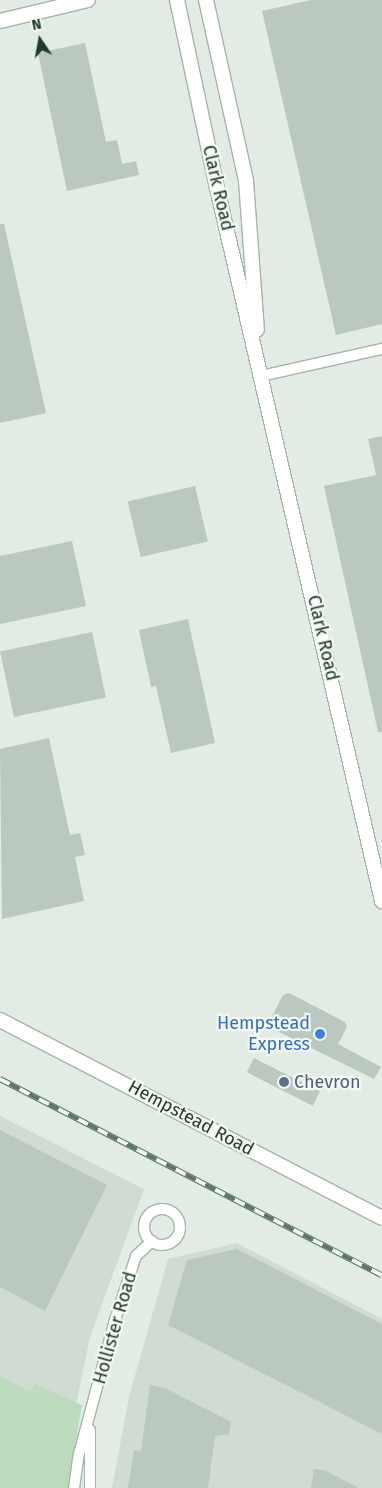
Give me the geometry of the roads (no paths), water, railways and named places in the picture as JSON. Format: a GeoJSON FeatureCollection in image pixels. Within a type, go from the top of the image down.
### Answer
{"type":"FeatureCollection","features":[{"type":"Feature","properties":{"kind":"street"},"geometry":{"type":"LineString","coordinates":[[0,20],[88,0]]}},
{"type":"Feature","properties":{"kind":"street","name":"Clark Road"},"geometry":{"type":"LineString","coordinates":[[177,0],[382,902]]}},
{"type":"Feature","properties":{"kind":"street","name":"Clark Road"},"geometry":{"type":"LineString","coordinates":[[206,0],[246,181],[261,376]]}},
{"type":"Feature","properties":{"kind":"street"},"geometry":{"type":"LineString","coordinates":[[261,376],[382,349]]}},
{"type":"Feature","properties":{"kind":"street","name":"Hempstead Road"},"geometry":{"type":"LineString","coordinates":[[0,1020],[382,1218]]}},
{"type":"Feature","properties":{"kind":"street","name":"Hollister Road"},"geometry":{"type":"LineString","coordinates":[[74,1488],[79,1454],[90,1421],[114,1323],[136,1256],[152,1240]]}},
{"type":"Feature","properties":{"kind":"street","name":"Hollister Road"},"geometry":{"type":"LineString","coordinates":[[90,1421],[90,1488]]}},
{"type":"Feature","properties":{"kind":"railway"},"geometry":{"type":"LineString","coordinates":[[0,1079],[382,1275]]}},
{"type":"Feature","properties":{"kind":"place","name":"Hempstead Express"},"geometry":{"type":"Point","coordinates":[320,1034]}},
{"type":"Feature","properties":{"kind":"place","name":"Chevron"},"geometry":{"type":"Point","coordinates":[284,1082]}}]}
